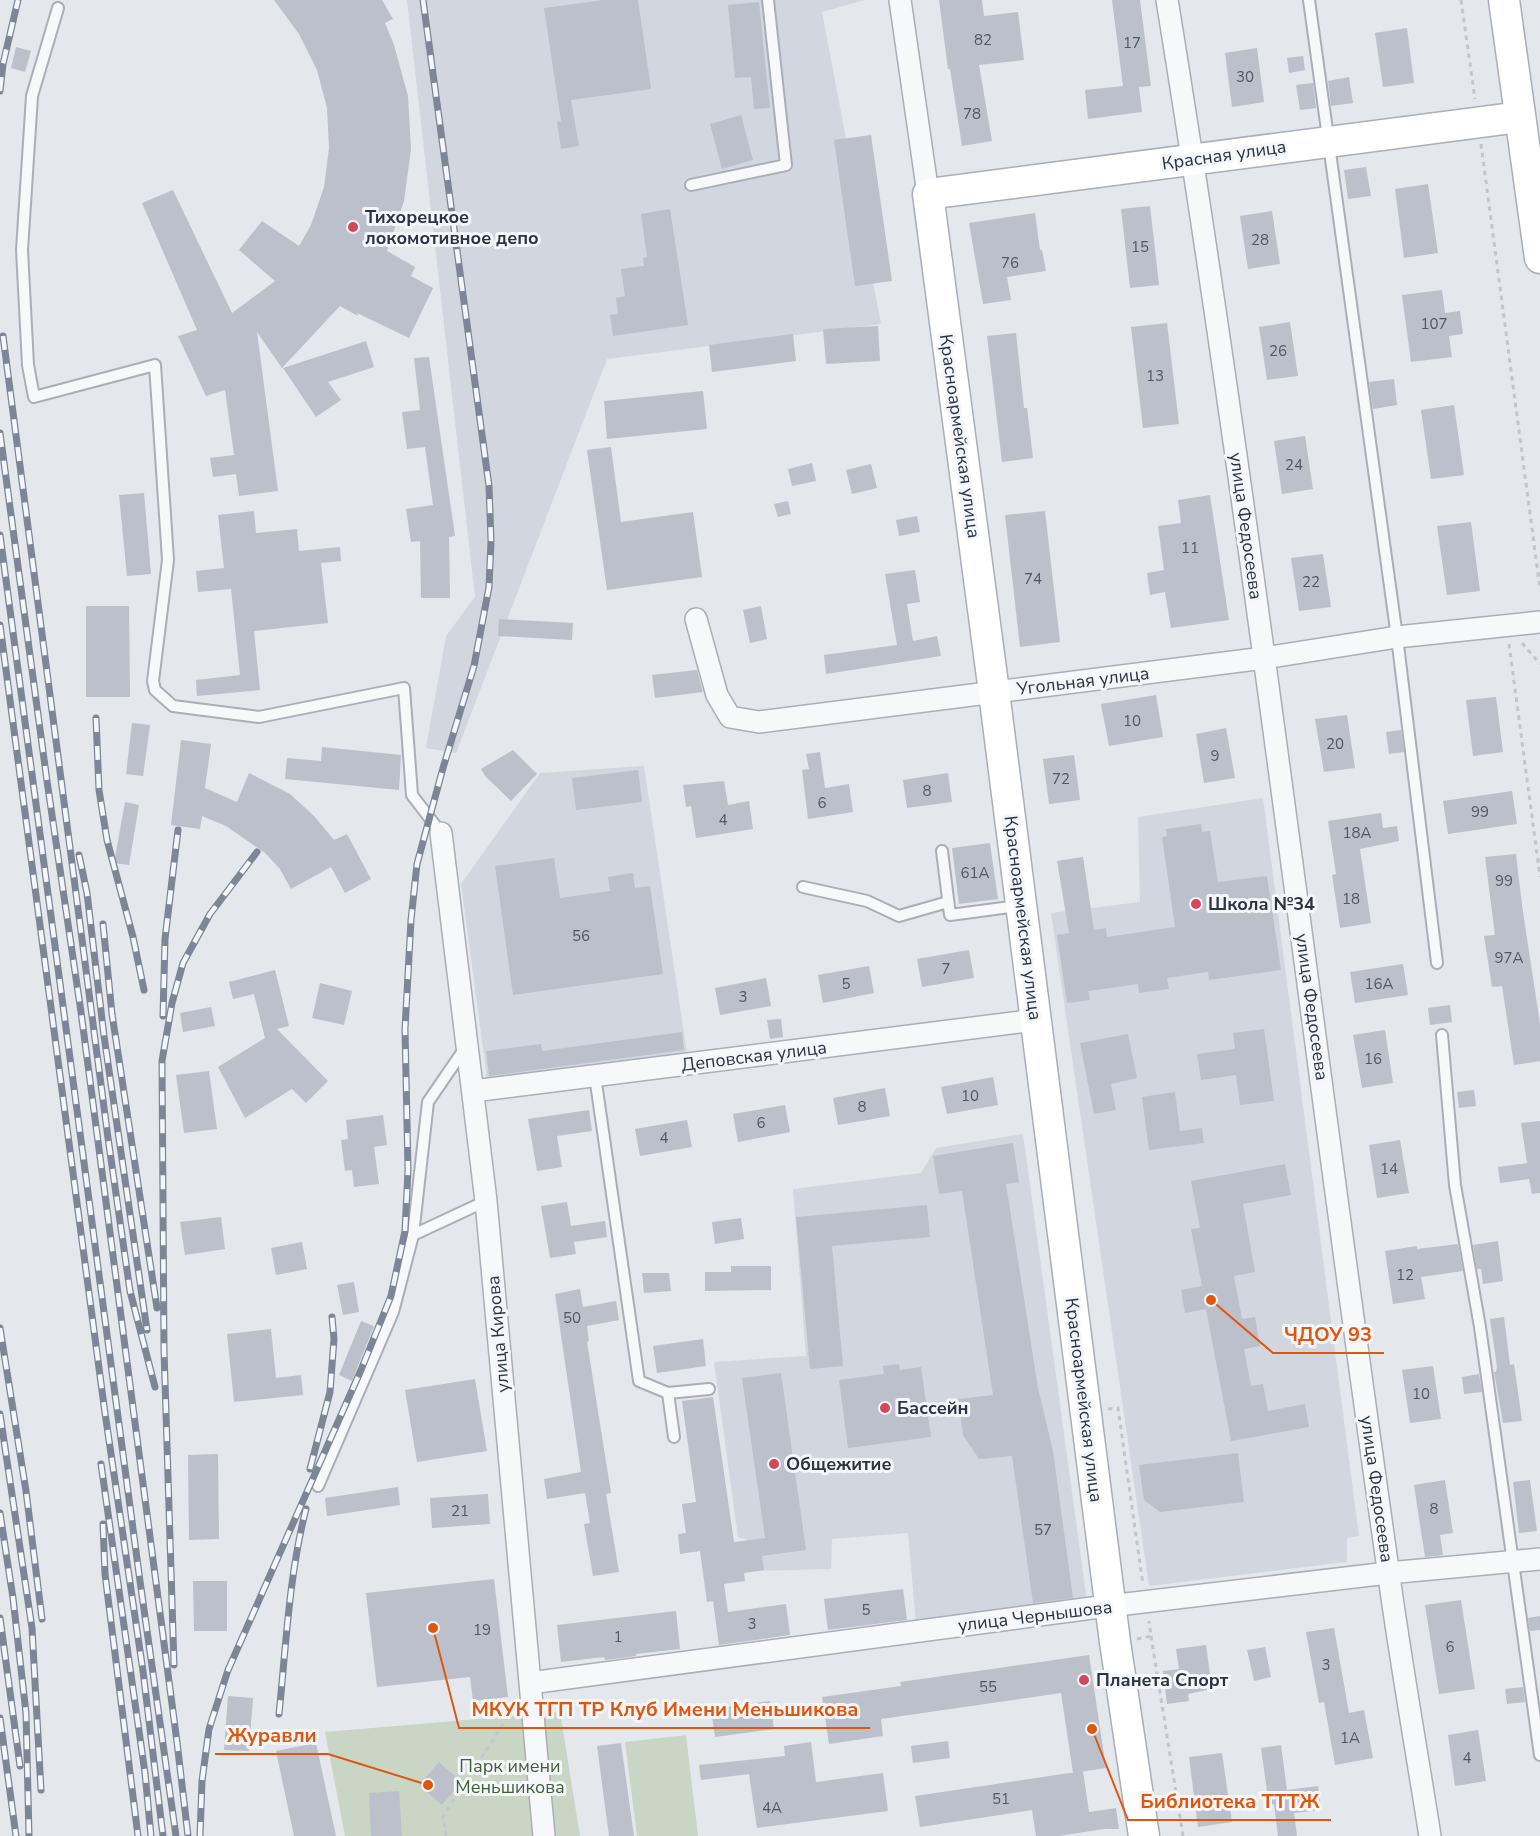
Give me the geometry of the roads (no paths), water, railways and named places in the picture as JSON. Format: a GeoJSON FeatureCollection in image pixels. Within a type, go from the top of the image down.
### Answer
{"type":"FeatureCollection","features":[{"type":"Feature","properties":{"kind":"street","name":"Красноармейская улица"},"geometry":{"type":"LineString","coordinates":[[900,0],[928,194],[1022,906],[1112,1606],[1114,1642],[1144,1836]]}},
{"type":"Feature","properties":{"kind":"street","name":"улица Федосеева"},"geometry":{"type":"LineString","coordinates":[[1167,0],[1193,159],[1264,658],[1388,1573],[1430,1836]]}},
{"type":"Feature","properties":{"kind":"street"},"geometry":{"type":"LineString","coordinates":[[1504,0],[1520,117],[1534,160],[1540,258]]}},
{"type":"Feature","properties":{"kind":"street","name":"Красная улица"},"geometry":{"type":"LineString","coordinates":[[928,194],[1520,117]]}},
{"type":"Feature","properties":{"kind":"street","name":"Угольная улица"},"geometry":{"type":"LineString","coordinates":[[696,619],[717,695],[730,717],[759,722],[1264,658],[1397,637],[1540,622]]}},
{"type":"Feature","properties":{"kind":"street","name":"улица Кирова"},"geometry":{"type":"LineString","coordinates":[[441,833],[486,1201],[544,1836]]}},
{"type":"Feature","properties":{"kind":"street","name":"Деповская улица"},"geometry":{"type":"LineString","coordinates":[[472,1091],[1036,1020]]}},
{"type":"Feature","properties":{"kind":"street","name":"улица Чернышова"},"geometry":{"type":"LineString","coordinates":[[530,1683],[1112,1606],[1388,1573],[1540,1558]]}},
{"type":"Feature","properties":{"kind":"lane"},"geometry":{"type":"LineString","coordinates":[[691,185],[786,165],[768,0]]}},
{"type":"Feature","properties":{"kind":"lane"},"geometry":{"type":"LineString","coordinates":[[1309,0],[1397,637],[1437,963]]}},
{"type":"Feature","properties":{"kind":"lane"},"geometry":{"type":"LineString","coordinates":[[58,8],[32,96],[22,250],[28,365],[34,397],[155,365],[168,560],[153,681],[155,690],[172,706],[259,717],[404,688],[412,795],[441,833]]}},
{"type":"Feature","properties":{"kind":"lane"},"geometry":{"type":"LineString","coordinates":[[942,851],[950,915],[1022,906]]}},
{"type":"Feature","properties":{"kind":"lane"},"geometry":{"type":"LineString","coordinates":[[803,887],[867,901],[899,916],[948,902]]}},
{"type":"Feature","properties":{"kind":"lane"},"geometry":{"type":"LineString","coordinates":[[1442,1035],[1455,1185],[1480,1327],[1540,1755]]}},
{"type":"Feature","properties":{"kind":"lane"},"geometry":{"type":"LineString","coordinates":[[318,1486],[393,1312],[413,1235],[428,1102],[467,1045]]}},
{"type":"Feature","properties":{"kind":"lane"},"geometry":{"type":"LineString","coordinates":[[595,1076],[639,1381],[668,1393],[709,1389]]}},
{"type":"Feature","properties":{"kind":"lane"},"geometry":{"type":"LineString","coordinates":[[413,1235],[486,1201]]}},
{"type":"Feature","properties":{"kind":"lane"},"geometry":{"type":"LineString","coordinates":[[668,1393],[674,1437]]}},
{"type":"Feature","properties":{"kind":"railway"},"geometry":{"type":"LineString","coordinates":[[0,91],[3,64],[18,0]]}},
{"type":"Feature","properties":{"kind":"railway"},"geometry":{"type":"LineString","coordinates":[[200,1836],[202,1781],[209,1729],[228,1670],[361,1370],[391,1296],[405,1231],[408,1170],[405,1029],[411,920],[417,864],[474,666],[489,587],[491,541],[489,486],[423,0]]}},
{"type":"Feature","properties":{"kind":"railway"},"geometry":{"type":"LineString","coordinates":[[3,336],[130,1291],[155,1387]]}},
{"type":"Feature","properties":{"kind":"railway"},"geometry":{"type":"LineString","coordinates":[[0,433],[81,1012],[188,1836]]}},
{"type":"Feature","properties":{"kind":"railway"},"geometry":{"type":"LineString","coordinates":[[0,535],[176,1836]]}},
{"type":"Feature","properties":{"kind":"railway"},"geometry":{"type":"LineString","coordinates":[[0,625],[105,1413],[143,1671],[163,1836]]}},
{"type":"Feature","properties":{"kind":"railway"},"geometry":{"type":"LineString","coordinates":[[96,718],[99,790],[107,840],[133,937],[144,990]]}},
{"type":"Feature","properties":{"kind":"railway"},"geometry":{"type":"LineString","coordinates":[[163,1016],[165,939],[178,830]]}},
{"type":"Feature","properties":{"kind":"railway"},"geometry":{"type":"LineString","coordinates":[[174,1665],[164,1350],[162,1061],[172,1003],[183,963],[210,914],[257,852]]}},
{"type":"Feature","properties":{"kind":"railway"},"geometry":{"type":"LineString","coordinates":[[79,855],[87,893],[104,1036],[147,1330]]}},
{"type":"Feature","properties":{"kind":"railway"},"geometry":{"type":"LineString","coordinates":[[103,924],[112,1014],[157,1308]]}},
{"type":"Feature","properties":{"kind":"railway"},"geometry":{"type":"LineString","coordinates":[[310,1469],[330,1392],[334,1339],[332,1317]]}},
{"type":"Feature","properties":{"kind":"railway"},"geometry":{"type":"LineString","coordinates":[[0,1328],[26,1491],[42,1619]]}},
{"type":"Feature","properties":{"kind":"railway"},"geometry":{"type":"LineString","coordinates":[[0,1414],[32,1628],[41,1790]]}},
{"type":"Feature","properties":{"kind":"railway"},"geometry":{"type":"LineString","coordinates":[[101,1464],[145,1773],[151,1836]]}},
{"type":"Feature","properties":{"kind":"railway"},"geometry":{"type":"LineString","coordinates":[[279,1714],[292,1585],[306,1509]]}},
{"type":"Feature","properties":{"kind":"railway"},"geometry":{"type":"LineString","coordinates":[[0,1513],[13,1598],[26,1713],[29,1836]]}},
{"type":"Feature","properties":{"kind":"railway"},"geometry":{"type":"LineString","coordinates":[[103,1524],[105,1574],[138,1836]]}},
{"type":"Feature","properties":{"kind":"railway"},"geometry":{"type":"LineString","coordinates":[[0,1618],[20,1766]]}},
{"type":"Feature","properties":{"kind":"railway"},"geometry":{"type":"LineString","coordinates":[[0,1718],[16,1836]]}},
{"type":"Feature","properties":{"kind":"place","name":"Тихорецкое локомотивное депо"},"geometry":{"type":"Point","coordinates":[353,227]}},
{"type":"Feature","properties":{"kind":"place","name":"Школа №34"},"geometry":{"type":"Point","coordinates":[1196,904]}},
{"type":"Feature","properties":{"kind":"place","name":"ЧДОУ 93"},"geometry":{"type":"Point","coordinates":[1211,1300]}},
{"type":"Feature","properties":{"kind":"place","name":"Бассейн"},"geometry":{"type":"Point","coordinates":[885,1408]}},
{"type":"Feature","properties":{"kind":"place","name":"Общежитие"},"geometry":{"type":"Point","coordinates":[774,1464]}},
{"type":"Feature","properties":{"kind":"place","name":"МКУК ТГП ТР Клуб Имени Меньшикова"},"geometry":{"type":"Point","coordinates":[433,1628]}},
{"type":"Feature","properties":{"kind":"place","name":"Планета Спорт"},"geometry":{"type":"Point","coordinates":[1084,1680]}},
{"type":"Feature","properties":{"kind":"place","name":"Библиотека ТТТЖ"},"geometry":{"type":"Point","coordinates":[1092,1729]}},
{"type":"Feature","properties":{"kind":"place","name":"Журавли"},"geometry":{"type":"Point","coordinates":[428,1785]}},
{"type":"Feature","properties":{"kind":"park label","name":"Парк имени Меньшикова"},"geometry":{"type":"Point","coordinates":[510,1776]}}]}
